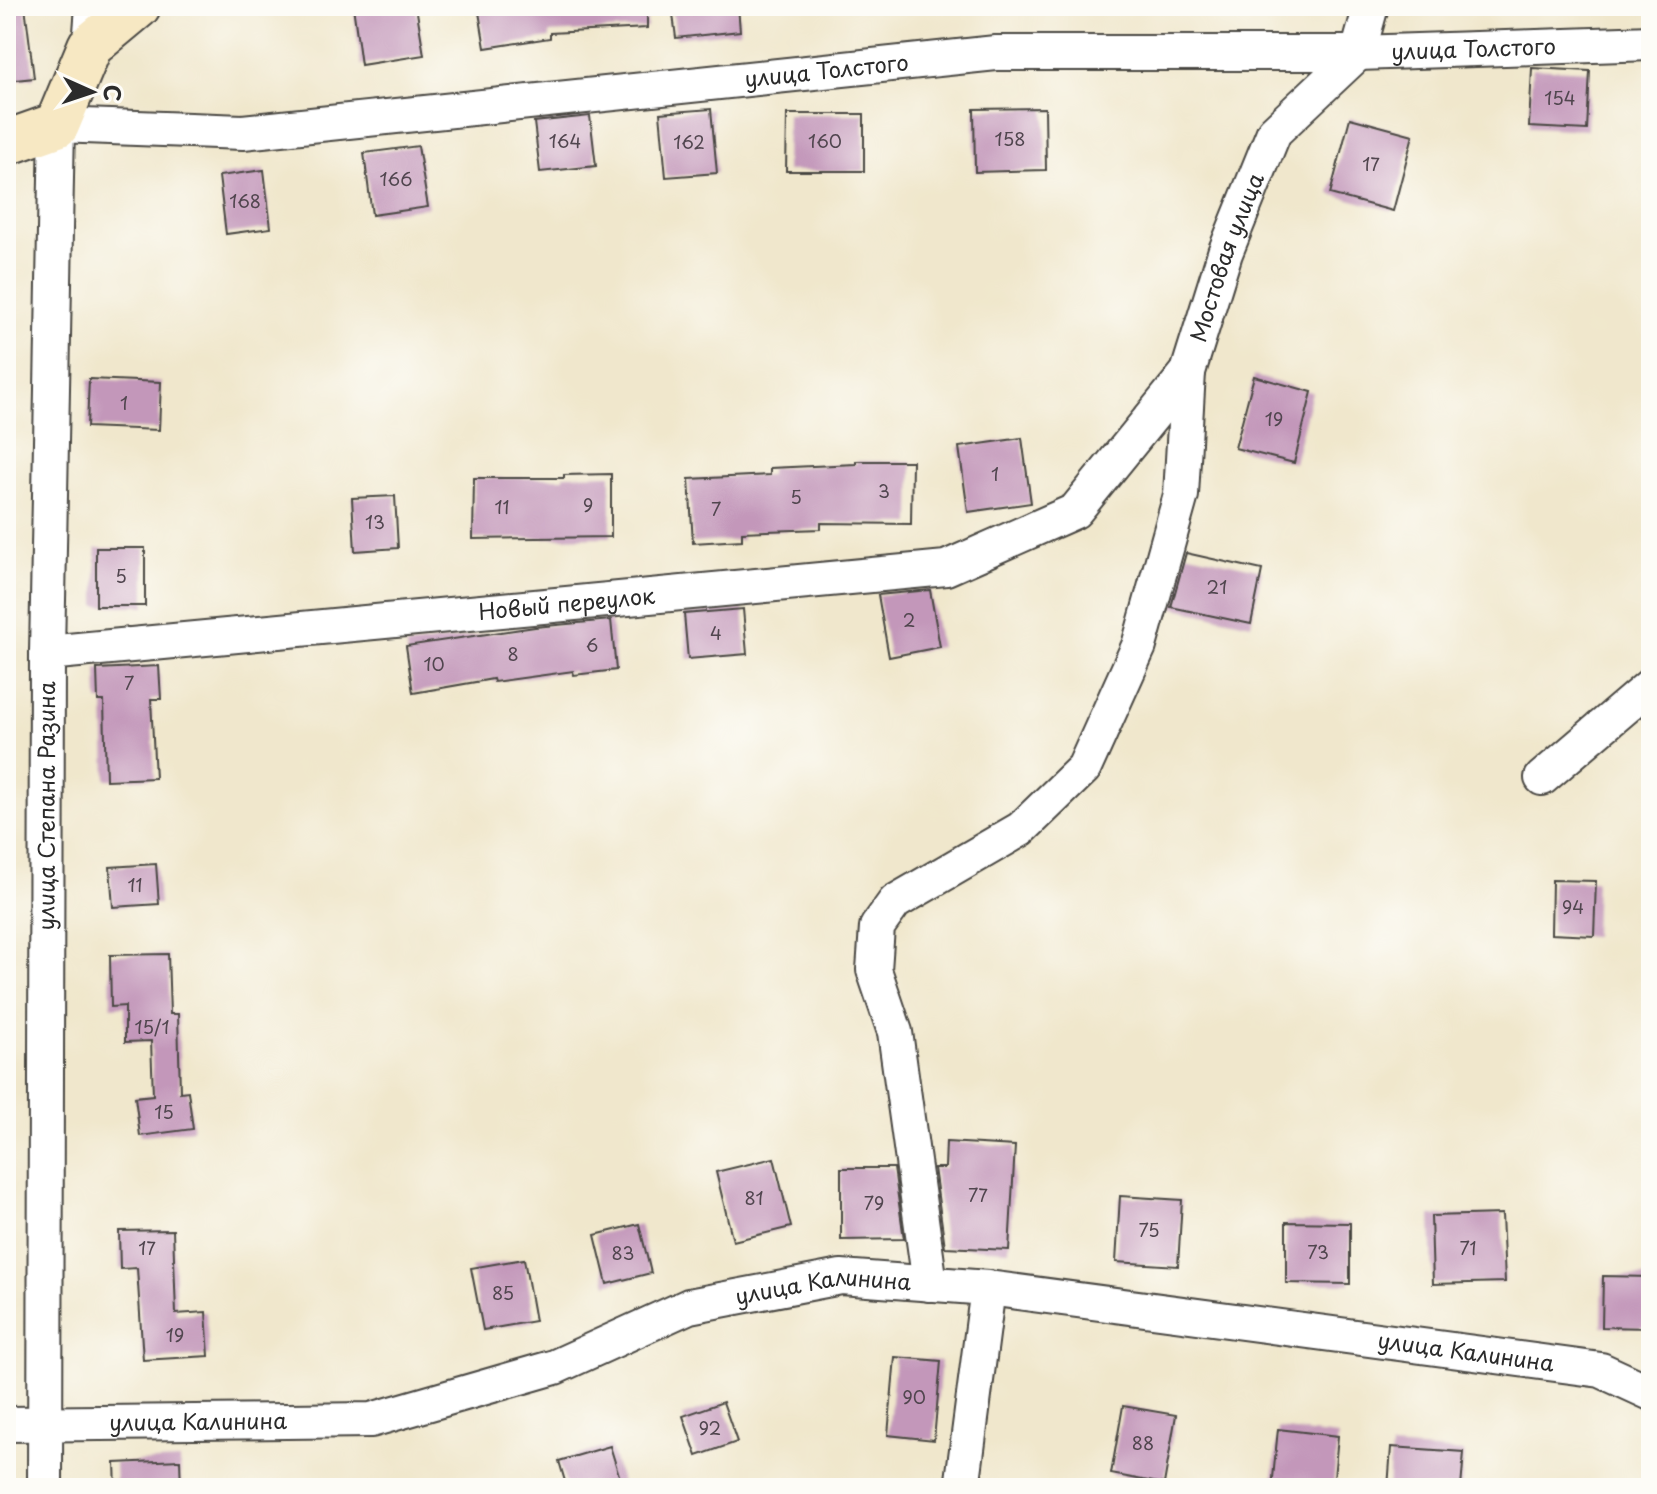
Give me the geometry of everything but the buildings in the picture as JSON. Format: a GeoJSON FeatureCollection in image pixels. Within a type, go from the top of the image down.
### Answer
{"type":"FeatureCollection","features":[{"type":"Feature","properties":{"kind":"main road"},"geometry":{"type":"LineString","coordinates":[[57,125],[92,26],[138,6]]}},
{"type":"Feature","properties":{"kind":"main road","name":"улица Толстого"},"geometry":{"type":"LineString","coordinates":[[6,143],[57,125]]}},
{"type":"Feature","properties":{"kind":"street"},"geometry":{"type":"LineString","coordinates":[[1358,53],[1371,6]]}},
{"type":"Feature","properties":{"kind":"street","name":"улица Толстого"},"geometry":{"type":"LineString","coordinates":[[57,125],[243,132],[996,53],[1358,53],[1651,43]]}},
{"type":"Feature","properties":{"kind":"street","name":"Мостовая улица"},"geometry":{"type":"LineString","coordinates":[[1075,511],[1188,372],[1225,253],[1274,132],[1358,53]]}},
{"type":"Feature","properties":{"kind":"street","name":"улица Степана Разина"},"geometry":{"type":"LineString","coordinates":[[45,1488],[47,653],[57,125]]}},
{"type":"Feature","properties":{"kind":"street"},"geometry":{"type":"LineString","coordinates":[[930,1284],[895,1032],[874,970],[877,927],[895,902],[1021,829],[1084,768],[1139,646],[1181,495],[1188,372]]}},
{"type":"Feature","properties":{"kind":"street","name":"Новый переулок"},"geometry":{"type":"LineString","coordinates":[[47,653],[946,568],[1075,511]]}},
{"type":"Feature","properties":{"kind":"street"},"geometry":{"type":"LineString","coordinates":[[1542,778],[1651,685]]}},
{"type":"Feature","properties":{"kind":"street","name":"улица Калинина"},"geometry":{"type":"LineString","coordinates":[[6,1424],[371,1420],[555,1367],[689,1306],[841,1277],[988,1288],[1601,1370],[1651,1393]]}},
{"type":"Feature","properties":{"kind":"street"},"geometry":{"type":"LineString","coordinates":[[962,1488],[988,1288]]}}]}
